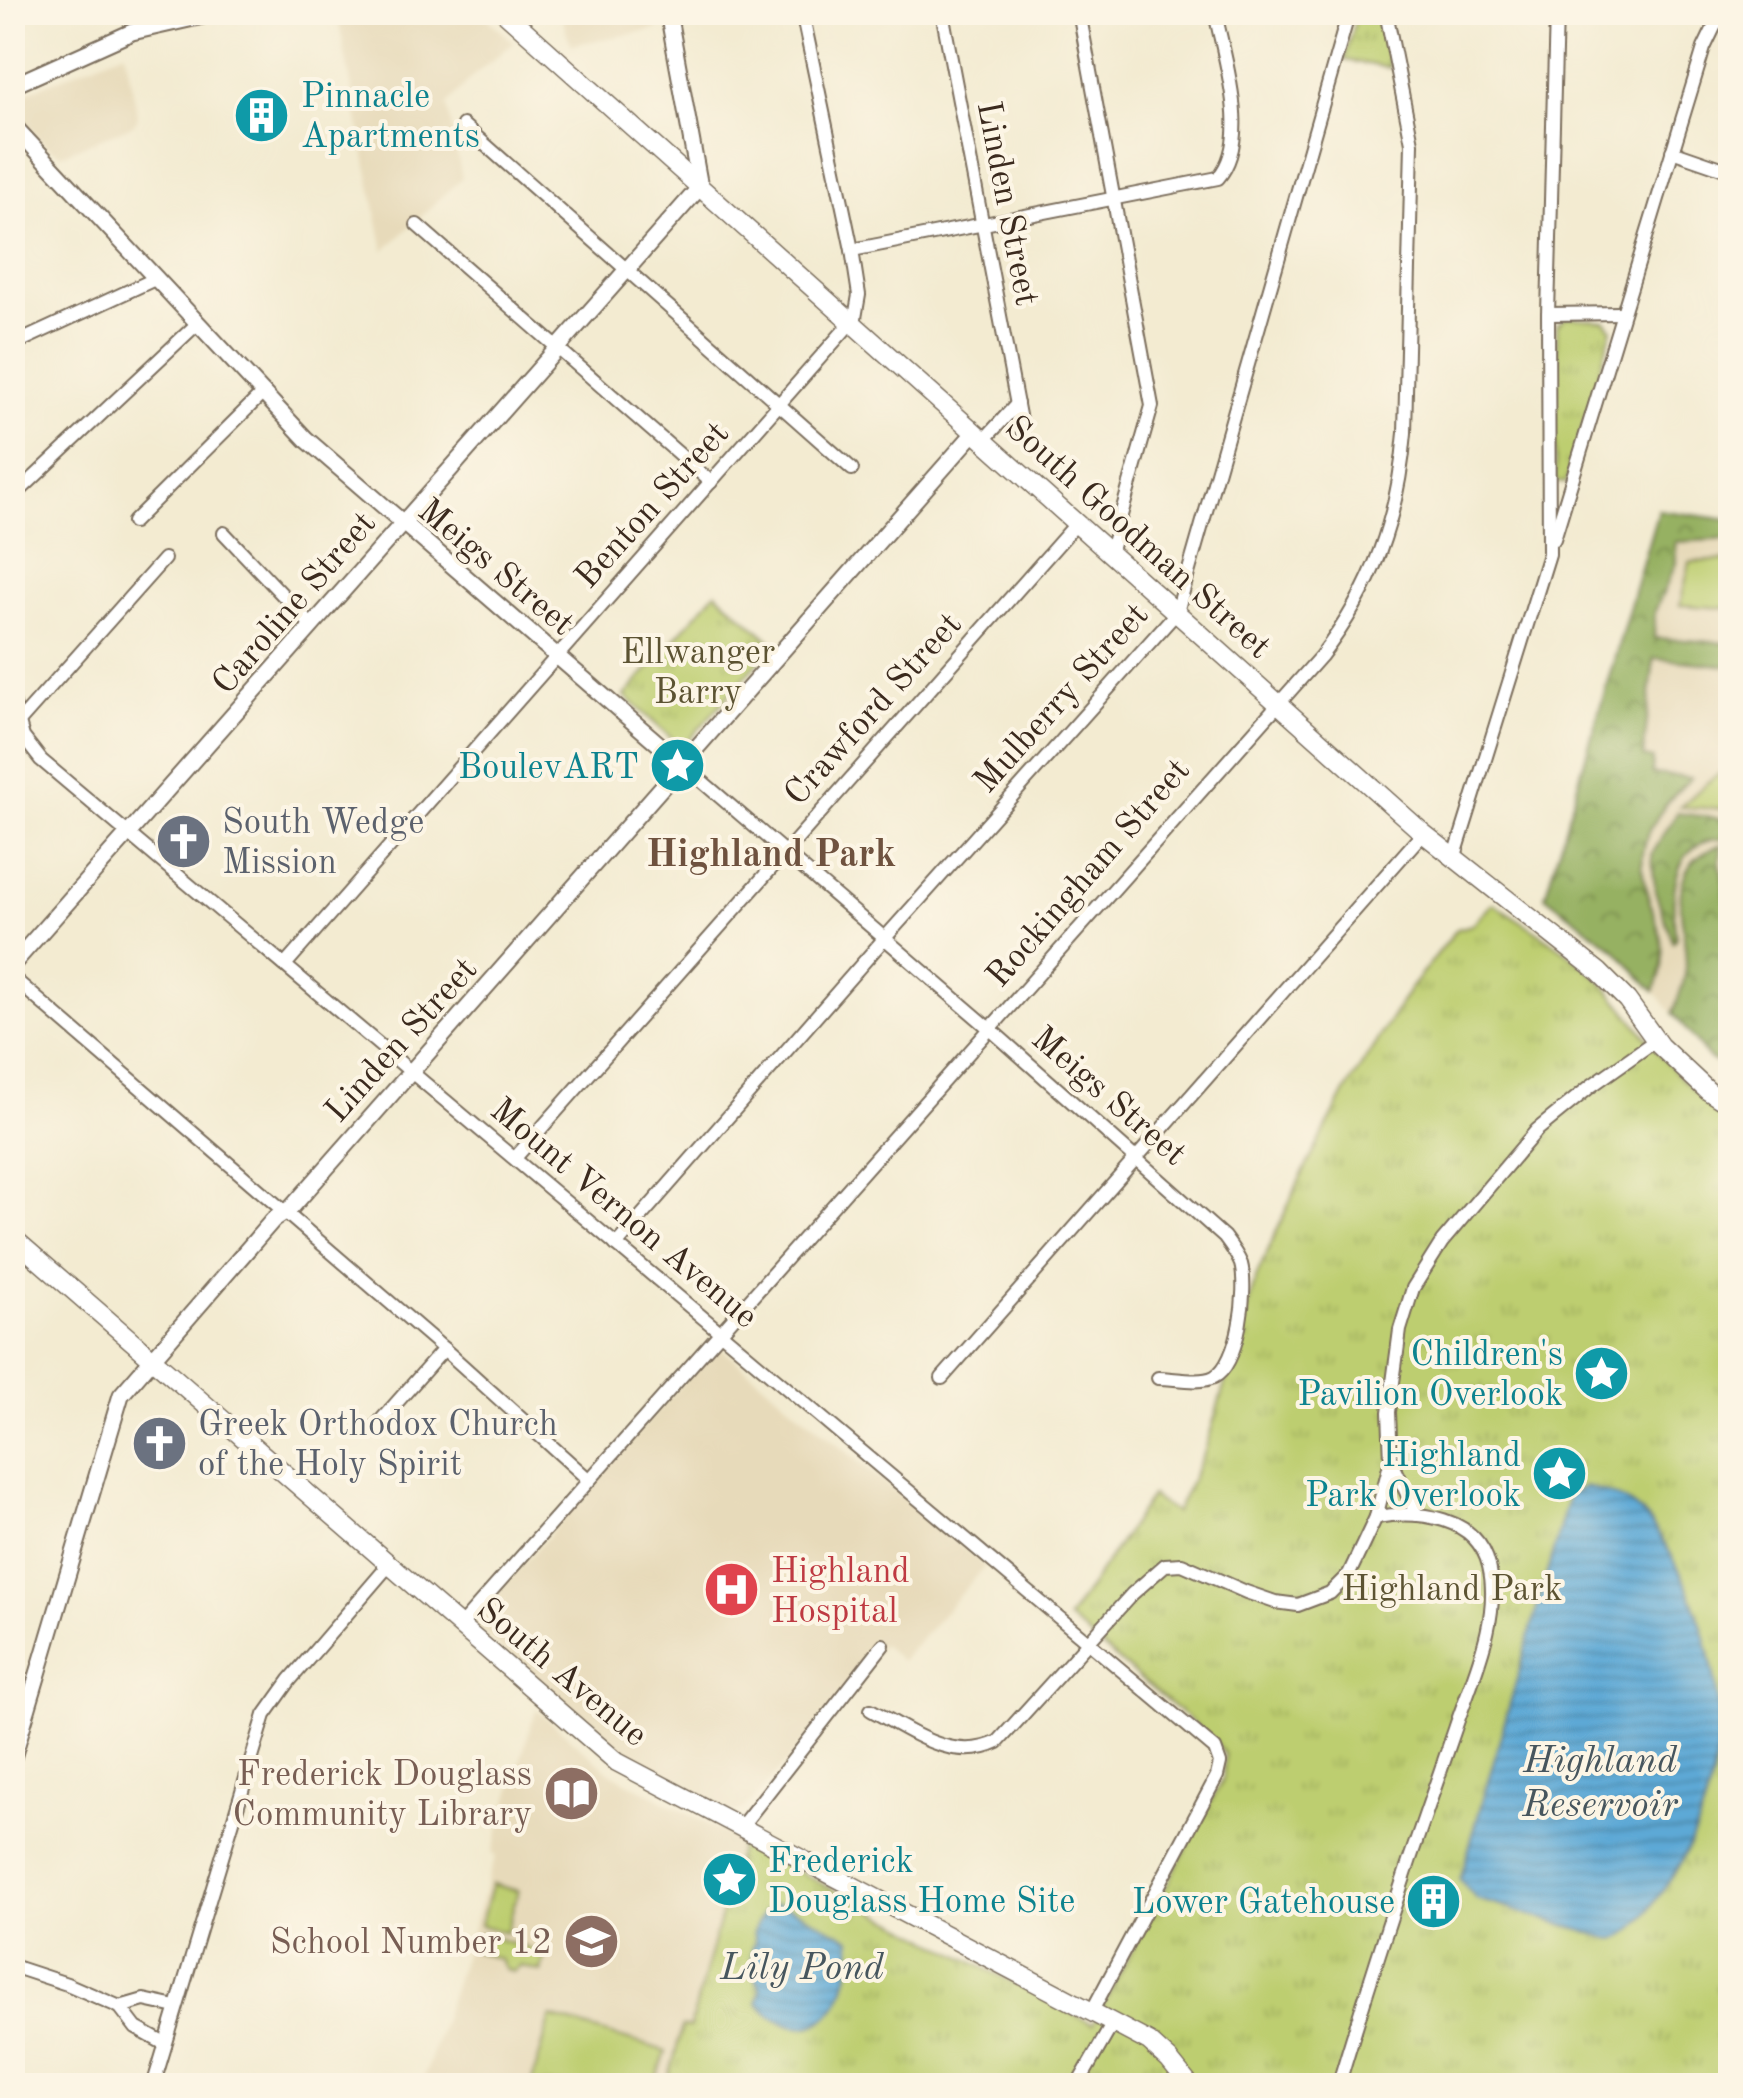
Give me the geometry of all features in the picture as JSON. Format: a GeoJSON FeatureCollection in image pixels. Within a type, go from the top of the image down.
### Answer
{"type":"FeatureCollection","features":[{"type":"Feature","properties":{"kind":"main road","name":"South Goodman Street"},"geometry":{"type":"LineString","coordinates":[[504,12],[1422,833],[1599,972],[1627,1000],[1656,1040],[1708,1091],[1730,1105]]}},
{"type":"Feature","properties":{"kind":"main road","name":"South Avenue"},"geometry":{"type":"LineString","coordinates":[[12,1237],[617,1762],[1148,2042],[1190,2086]]}},
{"type":"Feature","properties":{"kind":"street"},"geometry":{"type":"LineString","coordinates":[[668,12],[700,187]]}},
{"type":"Feature","properties":{"kind":"street"},"geometry":{"type":"LineString","coordinates":[[802,12],[852,250],[860,307],[849,324]]}},
{"type":"Feature","properties":{"kind":"street","name":"Linden Street"},"geometry":{"type":"LineString","coordinates":[[942,12],[1022,431]]}},
{"type":"Feature","properties":{"kind":"street"},"geometry":{"type":"LineString","coordinates":[[1079,12],[1152,406],[1110,554]]}},
{"type":"Feature","properties":{"kind":"street"},"geometry":{"type":"LineString","coordinates":[[852,250],[1222,176],[1236,124],[1215,12]]}},
{"type":"Feature","properties":{"kind":"street","name":"Mulberry Street"},"geometry":{"type":"LineString","coordinates":[[616,1245],[1177,612],[1349,12]]}},
{"type":"Feature","properties":{"kind":"street","name":"Rockingham Street"},"geometry":{"type":"LineString","coordinates":[[459,1627],[1320,656],[1356,605],[1385,543],[1402,471],[1412,143],[1386,12]]}},
{"type":"Feature","properties":{"kind":"street"},"geometry":{"type":"LineString","coordinates":[[1549,554],[1548,314],[1556,12]]}},
{"type":"Feature","properties":{"kind":"street"},"geometry":{"type":"LineString","coordinates":[[1454,859],[1685,108],[1710,32],[1727,12]]}},
{"type":"Feature","properties":{"kind":"street"},"geometry":{"type":"LineString","coordinates":[[12,86],[132,32],[218,13]]}},
{"type":"Feature","properties":{"kind":"street","name":"Meigs Street"},"geometry":{"type":"LineString","coordinates":[[12,124],[306,439],[989,1028],[1224,1237],[1238,1257],[1244,1286],[1236,1334],[1218,1375],[1206,1379],[1158,1378]]}},
{"type":"Feature","properties":{"kind":"street"},"geometry":{"type":"LineString","coordinates":[[464,125],[852,469]]}},
{"type":"Feature","properties":{"kind":"street"},"geometry":{"type":"LineString","coordinates":[[1672,152],[1730,171]]}},
{"type":"Feature","properties":{"kind":"street","name":"Caroline Street"},"geometry":{"type":"LineString","coordinates":[[12,965],[700,187]]}},
{"type":"Feature","properties":{"kind":"street"},"geometry":{"type":"LineString","coordinates":[[416,225],[710,482]]}},
{"type":"Feature","properties":{"kind":"street"},"geometry":{"type":"LineString","coordinates":[[12,345],[157,278]]}},
{"type":"Feature","properties":{"kind":"street"},"geometry":{"type":"LineString","coordinates":[[1548,314],[1622,313]]}},
{"type":"Feature","properties":{"kind":"street"},"geometry":{"type":"LineString","coordinates":[[12,498],[198,324]]}},
{"type":"Feature","properties":{"kind":"street","name":"Benton Street"},"geometry":{"type":"LineString","coordinates":[[285,965],[849,324]]}},
{"type":"Feature","properties":{"kind":"street"},"geometry":{"type":"LineString","coordinates":[[133,522],[264,392]]}},
{"type":"Feature","properties":{"kind":"street","name":"Linden Street"},"geometry":{"type":"LineString","coordinates":[[12,1761],[122,1395],[273,1220],[411,1072],[978,437],[1017,404]]}},
{"type":"Feature","properties":{"kind":"street","name":"Crawford Street"},"geometry":{"type":"LineString","coordinates":[[514,1158],[1076,524]]}},
{"type":"Feature","properties":{"kind":"street"},"geometry":{"type":"LineString","coordinates":[[224,533],[312,626]]}},
{"type":"Feature","properties":{"kind":"street"},"geometry":{"type":"LineString","coordinates":[[14,711],[164,559]]}},
{"type":"Feature","properties":{"kind":"street","name":"Mount Vernon Avenue"},"geometry":{"type":"LineString","coordinates":[[14,711],[34,753],[128,835],[1211,1745],[1219,1758],[1217,1776],[1092,2011]]}},
{"type":"Feature","properties":{"kind":"street"},"geometry":{"type":"LineString","coordinates":[[942,1378],[1422,833]]}},
{"type":"Feature","properties":{"kind":"street"},"geometry":{"type":"LineString","coordinates":[[12,977],[444,1349],[589,1480]]}},
{"type":"Feature","properties":{"kind":"street"},"geometry":{"type":"LineString","coordinates":[[871,1710],[951,1749],[984,1749],[1011,1731],[1086,1643],[1166,1565],[1182,1564],[1275,1602],[1298,1605],[1330,1593],[1349,1574],[1376,1517],[1391,1460],[1389,1412],[1400,1330],[1413,1288],[1442,1242],[1537,1130],[1656,1040]]}},
{"type":"Feature","properties":{"kind":"street"},"geometry":{"type":"LineString","coordinates":[[376,1426],[444,1349]]}},
{"type":"Feature","properties":{"kind":"street"},"geometry":{"type":"LineString","coordinates":[[1391,1460],[1417,1515]]}},
{"type":"Feature","properties":{"kind":"street"},"geometry":{"type":"LineString","coordinates":[[1338,2086],[1372,1970],[1484,1644],[1492,1586],[1479,1542],[1464,1529],[1446,1520],[1404,1512],[1376,1517]]}},
{"type":"Feature","properties":{"kind":"street"},"geometry":{"type":"LineString","coordinates":[[153,2086],[265,1715],[290,1680],[388,1566]]}},
{"type":"Feature","properties":{"kind":"street"},"geometry":{"type":"LineString","coordinates":[[740,1828],[883,1645]]}},
{"type":"Feature","properties":{"kind":"street"},"geometry":{"type":"LineString","coordinates":[[12,1966],[120,2007],[136,2028],[165,2044]]}},
{"type":"Feature","properties":{"kind":"street"},"geometry":{"type":"LineString","coordinates":[[120,2007],[144,2000],[176,2007]]}},
{"type":"Feature","properties":{"kind":"street"},"geometry":{"type":"LineString","coordinates":[[1077,2086],[1113,2023]]}},
{"type":"Feature","properties":{"kind":"shaded area"},"geometry":{"type":"Polygon","coordinates":[[[337,13],[481,13],[514,42],[474,75],[447,105],[462,178],[384,251],[337,13]]]}},
{"type":"Feature","properties":{"kind":"shaded area"},"geometry":{"type":"Polygon","coordinates":[[[560,13],[654,13],[657,29],[571,45],[560,13]]]}},
{"type":"Feature","properties":{"kind":"shaded area"},"geometry":{"type":"Polygon","coordinates":[[[125,51],[138,117],[133,125],[62,154],[47,147],[13,111],[18,96],[125,51]]]}},
{"type":"Feature","properties":{"kind":"shaded area"},"geometry":{"type":"Polygon","coordinates":[[[1658,510],[1730,520],[1730,1070],[1709,1058],[1615,949],[1545,896],[1658,510]]]}},
{"type":"Feature","properties":{"kind":"shaded area","name":"Highland Hospital"},"geometry":{"type":"Polygon","coordinates":[[[721,1348],[985,1566],[901,1661],[882,1644],[785,1764],[752,1802],[738,1812],[649,1770],[621,1752],[476,1625],[479,1614],[711,1351],[721,1348]]]}},
{"type":"Feature","properties":{"kind":"shaded area","name":"School Number 12"},"geometry":{"type":"Polygon","coordinates":[[[536,1709],[611,1773],[741,1842],[690,2029],[681,2027],[667,2085],[421,2086],[496,1856],[492,1854],[536,1709]]]}},
{"type":"Feature","properties":{"kind":"green space"},"geometry":{"type":"Polygon","coordinates":[[[1357,13],[1378,13],[1390,68],[1344,60],[1357,13]]]}},
{"type":"Feature","properties":{"kind":"green space"},"geometry":{"type":"Polygon","coordinates":[[[1567,317],[1605,321],[1612,329],[1566,483],[1557,482],[1555,475],[1557,325],[1567,317]]]}},
{"type":"Feature","properties":{"kind":"green space"},"geometry":{"type":"Polygon","coordinates":[[[1658,510],[1730,520],[1730,539],[1675,542],[1676,563],[1655,611],[1654,638],[1730,643],[1730,666],[1654,658],[1643,757],[1653,759],[1652,774],[1691,778],[1660,812],[1646,842],[1643,868],[1661,939],[1662,964],[1654,991],[1615,949],[1545,896],[1658,510]]]}},
{"type":"Feature","properties":{"kind":"green space"},"geometry":{"type":"Polygon","coordinates":[[[1730,560],[1730,605],[1680,605],[1690,562],[1730,560]]]}},
{"type":"Feature","properties":{"kind":"green space","name":"Ellwanger Barry"},"geometry":{"type":"Polygon","coordinates":[[[716,592],[774,644],[682,748],[625,696],[716,592]]]}},
{"type":"Feature","properties":{"kind":"green space"},"geometry":{"type":"Polygon","coordinates":[[[1730,767],[1726,809],[1680,807],[1711,779],[1730,767]]]}},
{"type":"Feature","properties":{"kind":"green space"},"geometry":{"type":"Polygon","coordinates":[[[1677,813],[1725,819],[1723,839],[1692,849],[1677,875],[1673,942],[1655,891],[1652,854],[1677,813]]]}},
{"type":"Feature","properties":{"kind":"green space"},"geometry":{"type":"Polygon","coordinates":[[[1722,845],[1720,860],[1730,907],[1730,1070],[1709,1058],[1673,1013],[1686,967],[1681,913],[1683,880],[1702,854],[1722,845]]]}},
{"type":"Feature","properties":{"kind":"green space","name":"Highland Park"},"geometry":{"type":"Polygon","coordinates":[[[1493,903],[1594,974],[1677,1074],[1710,1103],[1730,1114],[1730,2085],[667,2086],[682,2027],[690,2028],[741,1842],[1093,2024],[1223,1779],[1225,1755],[1215,1741],[1068,1619],[1151,1496],[1175,1513],[1204,1454],[1257,1275],[1345,1092],[1409,990],[1457,929],[1472,925],[1493,903]]]}},
{"type":"Feature","properties":{"kind":"green space"},"geometry":{"type":"Polygon","coordinates":[[[492,1884],[518,1891],[506,1933],[480,1925],[492,1884]]]}},
{"type":"Feature","properties":{"kind":"green space"},"geometry":{"type":"Polygon","coordinates":[[[479,1933],[545,1953],[541,1972],[521,1966],[513,1972],[505,1969],[499,1959],[473,1951],[479,1933]]]}},
{"type":"Feature","properties":{"kind":"green space"},"geometry":{"type":"Polygon","coordinates":[[[551,2017],[666,2051],[655,2085],[531,2085],[551,2017]]]}},
{"type":"Feature","properties":{"kind":"water","name":"Highland Reservoir"},"geometry":{"type":"Polygon","coordinates":[[[1585,1487],[1634,1507],[1674,1559],[1700,1621],[1716,1687],[1719,1718],[1710,1784],[1691,1842],[1646,1914],[1629,1932],[1614,1940],[1476,1899],[1460,1880],[1569,1495],[1585,1487]]]}},
{"type":"Feature","properties":{"kind":"water","name":"Lily Pond"},"geometry":{"type":"Polygon","coordinates":[[[775,1904],[851,1939],[846,1983],[838,2002],[813,2025],[797,2026],[778,2019],[757,2003],[761,1989],[752,1966],[753,1932],[764,1911],[775,1904]]]}},
{"type":"Feature","properties":{"kind":"place","name":"Pinnacle Apartments"},"geometry":{"type":"Point","coordinates":[262,115]}},
{"type":"Feature","properties":{"kind":"place","name":"BoulevART"},"geometry":{"type":"Point","coordinates":[678,766]}},
{"type":"Feature","properties":{"kind":"place","name":"South Wedge Mission"},"geometry":{"type":"Point","coordinates":[183,841]}},
{"type":"Feature","properties":{"kind":"place","name":"Children's Pavilion Overlook"},"geometry":{"type":"Point","coordinates":[1602,1373]}},
{"type":"Feature","properties":{"kind":"place","name":"Greek Orthodox Church of the Holy Spirit"},"geometry":{"type":"Point","coordinates":[159,1443]}},
{"type":"Feature","properties":{"kind":"place","name":"Highland Park Overlook"},"geometry":{"type":"Point","coordinates":[1560,1474]}},
{"type":"Feature","properties":{"kind":"place","name":"Highland Hospital"},"geometry":{"type":"Point","coordinates":[732,1590]}},
{"type":"Feature","properties":{"kind":"place","name":"Frederick Douglass Community Library"},"geometry":{"type":"Point","coordinates":[571,1793]}},
{"type":"Feature","properties":{"kind":"place","name":"Frederick Douglass Home Site"},"geometry":{"type":"Point","coordinates":[729,1880]}},
{"type":"Feature","properties":{"kind":"place","name":"Lower Gatehouse"},"geometry":{"type":"Point","coordinates":[1434,1901]}},
{"type":"Feature","properties":{"kind":"place","name":"School Number 12"},"geometry":{"type":"Point","coordinates":[591,1941]}},
{"type":"Feature","properties":{"kind":"district","name":"Highland Park"},"geometry":{"type":"Point","coordinates":[771,853]}}]}
